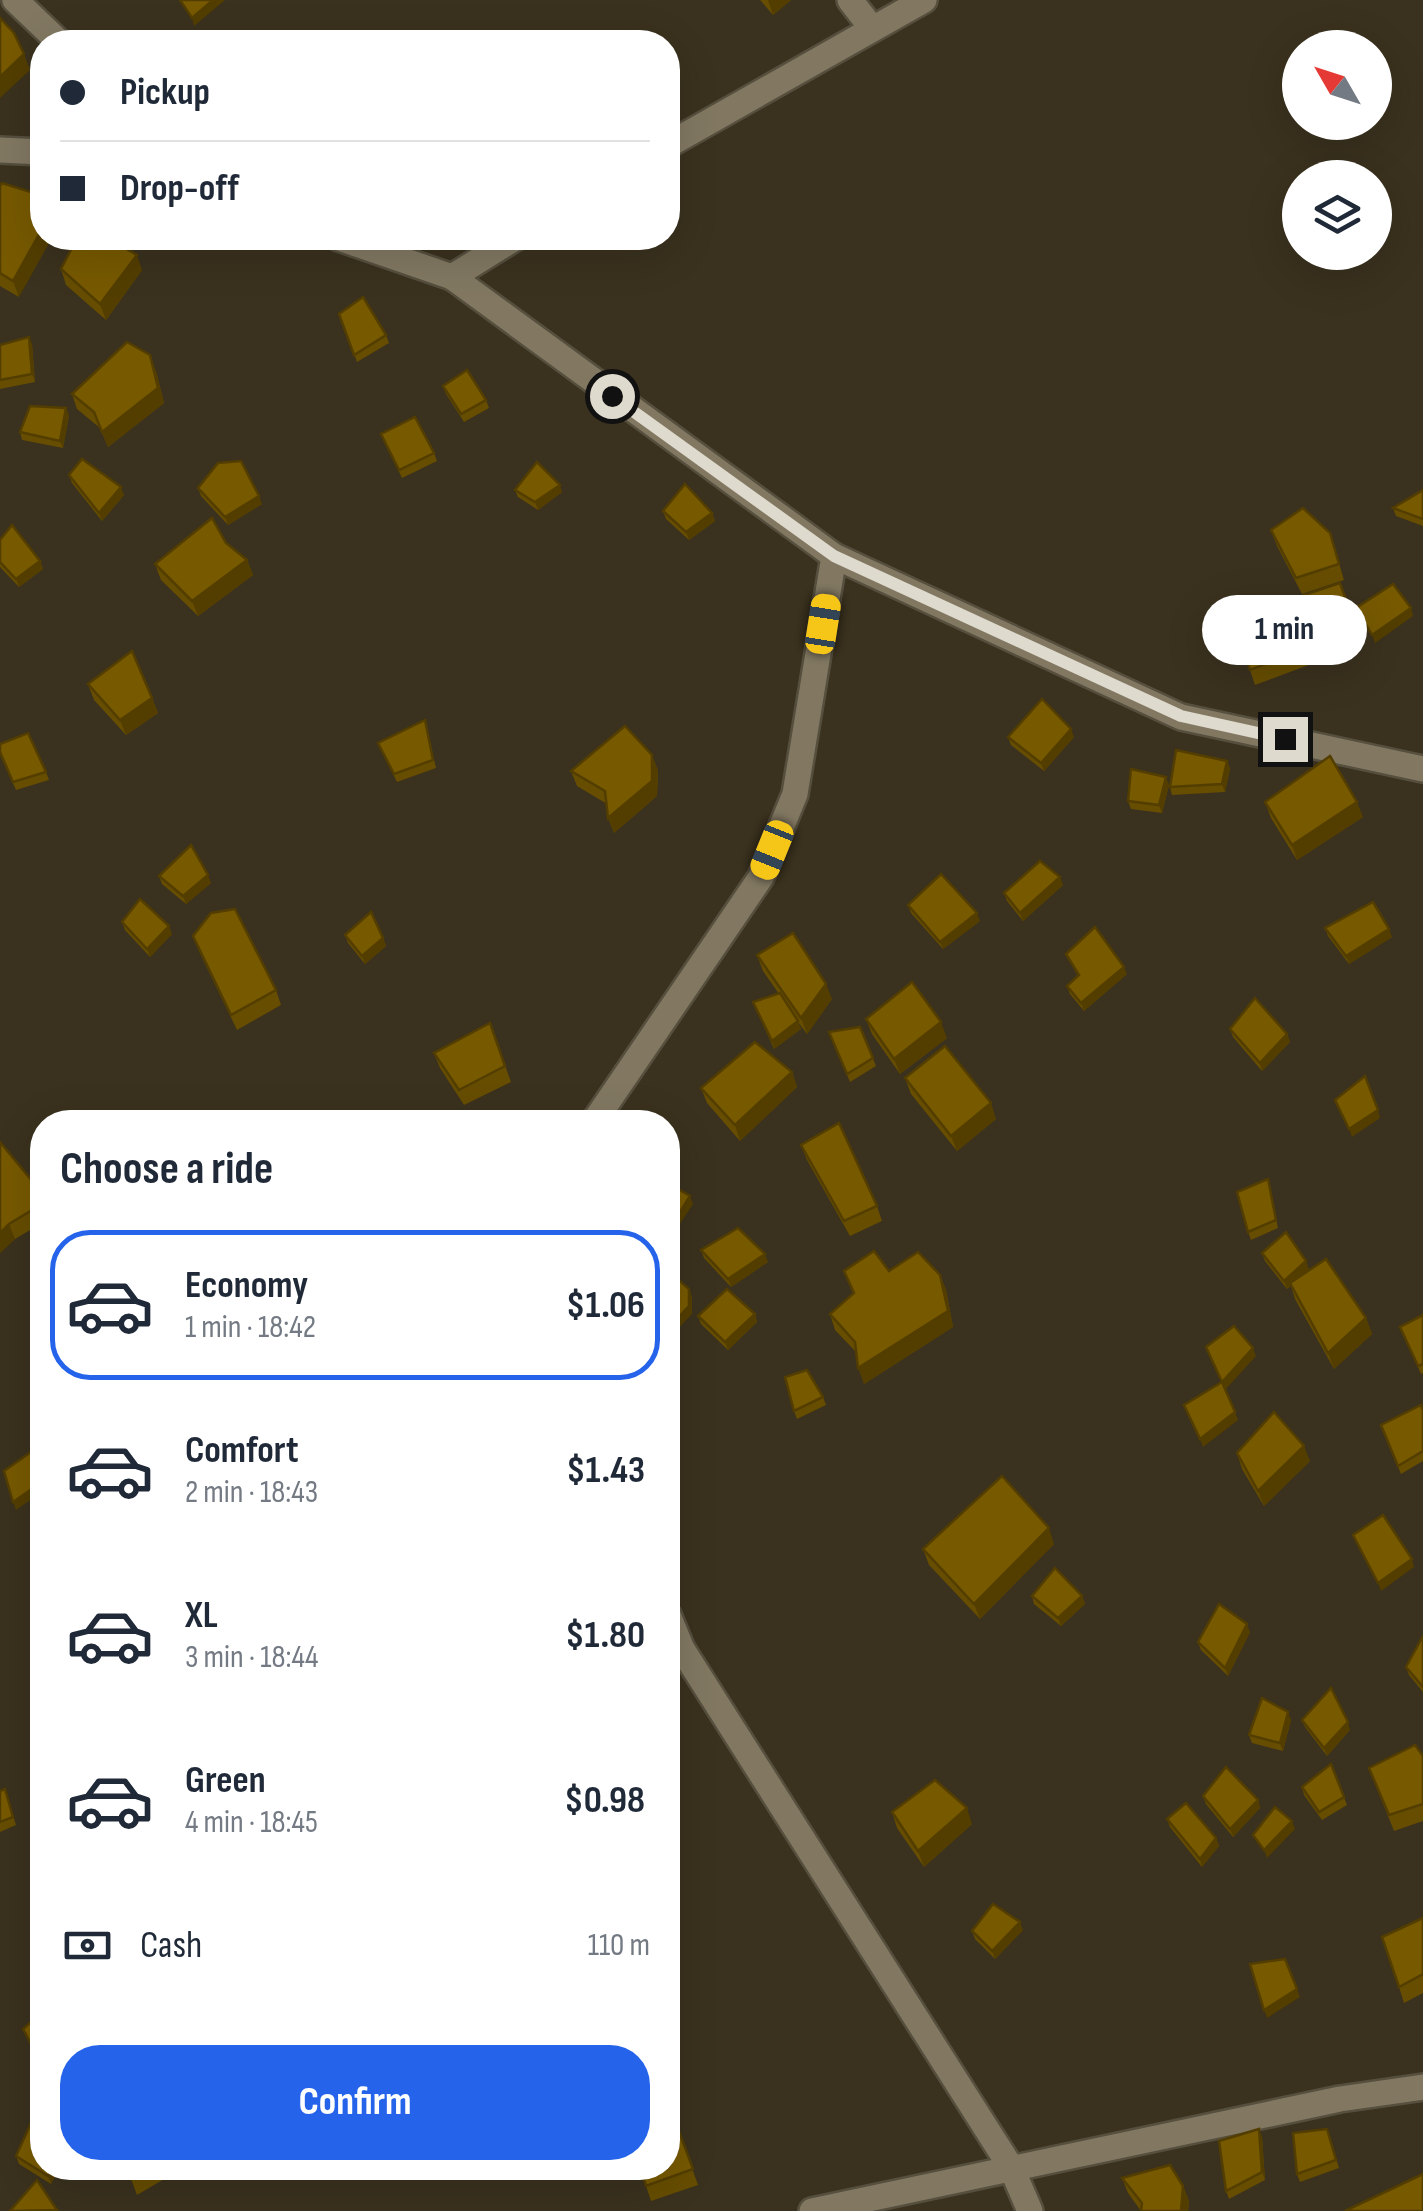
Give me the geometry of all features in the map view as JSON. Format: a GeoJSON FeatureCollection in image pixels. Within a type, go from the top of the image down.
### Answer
{"type":"FeatureCollection","features":[{"type":"Feature","properties":{"kind":"street"},"geometry":{"type":"LineString","coordinates":[[15,0],[46,30]]}},
{"type":"Feature","properties":{"kind":"street"},"geometry":{"type":"LineString","coordinates":[[850,0],[871,27]]}},
{"type":"Feature","properties":{"kind":"street"},"geometry":{"type":"LineString","coordinates":[[680,138],[924,0]]}},
{"type":"Feature","properties":{"kind":"street"},"geometry":{"type":"LineString","coordinates":[[0,150],[30,151]]}},
{"type":"Feature","properties":{"kind":"street"},"geometry":{"type":"LineString","coordinates":[[374,250],[452,277],[834,556],[1181,716],[1423,769]]}},
{"type":"Feature","properties":{"kind":"street"},"geometry":{"type":"LineString","coordinates":[[452,277],[496,250]]}},
{"type":"Feature","properties":{"kind":"street"},"geometry":{"type":"LineString","coordinates":[[602,1110],[761,878],[794,794],[834,556]]}},
{"type":"Feature","properties":{"kind":"street"},"geometry":{"type":"LineString","coordinates":[[680,1644],[1012,2169],[1030,2211]]}},
{"type":"Feature","properties":{"kind":"street"},"geometry":{"type":"LineString","coordinates":[[812,2211],[1340,2098],[1423,2087]]}},
{"type":"Feature","properties":{"kind":"building"},"geometry":{"type":"Polygon","coordinates":[[[180,0],[213,0],[192,18],[180,0]]]}},
{"type":"Feature","properties":{"kind":"building"},"geometry":{"type":"Polygon","coordinates":[[[0,18],[14,33],[24,54],[0,77],[0,18]]]}},
{"type":"Feature","properties":{"kind":"building"},"geometry":{"type":"Polygon","coordinates":[[[2,183],[30,192],[30,250],[13,281],[0,273],[2,183]]]}},
{"type":"Feature","properties":{"kind":"building"},"geometry":{"type":"Polygon","coordinates":[[[71,250],[128,250],[137,255],[100,304],[61,269],[71,250]]]}},
{"type":"Feature","properties":{"kind":"building"},"geometry":{"type":"Polygon","coordinates":[[[363,297],[386,335],[354,355],[339,314],[363,297]]]}},
{"type":"Feature","properties":{"kind":"building"},"geometry":{"type":"Polygon","coordinates":[[[29,337],[32,374],[0,380],[0,345],[29,337]]]}},
{"type":"Feature","properties":{"kind":"building"},"geometry":{"type":"Polygon","coordinates":[[[127,342],[150,355],[158,388],[102,432],[94,412],[72,394],[127,342]]]}},
{"type":"Feature","properties":{"kind":"building"},"geometry":{"type":"Polygon","coordinates":[[[467,370],[486,400],[461,414],[443,386],[467,370]]]}},
{"type":"Feature","properties":{"kind":"building"},"geometry":{"type":"Polygon","coordinates":[[[30,406],[66,408],[60,441],[20,432],[30,406]]]}},
{"type":"Feature","properties":{"kind":"building"},"geometry":{"type":"Polygon","coordinates":[[[415,417],[434,453],[399,470],[381,434],[415,417]]]}},
{"type":"Feature","properties":{"kind":"building"},"geometry":{"type":"Polygon","coordinates":[[[82,459],[121,487],[99,513],[69,475],[82,459]]]}},
{"type":"Feature","properties":{"kind":"building"},"geometry":{"type":"Polygon","coordinates":[[[241,461],[259,496],[225,517],[198,488],[218,463],[241,461]]]}},
{"type":"Feature","properties":{"kind":"building"},"geometry":{"type":"Polygon","coordinates":[[[537,462],[560,485],[535,502],[515,490],[537,462]]]}},
{"type":"Feature","properties":{"kind":"building"},"geometry":{"type":"Polygon","coordinates":[[[685,484],[712,513],[686,532],[663,511],[685,484]]]}},
{"type":"Feature","properties":{"kind":"building"},"geometry":{"type":"Polygon","coordinates":[[[1423,490],[1423,519],[1393,508],[1423,490]]]}},
{"type":"Feature","properties":{"kind":"building"},"geometry":{"type":"Polygon","coordinates":[[[1303,508],[1330,533],[1339,564],[1296,578],[1271,530],[1303,508]]]}},
{"type":"Feature","properties":{"kind":"building"},"geometry":{"type":"Polygon","coordinates":[[[212,518],[226,543],[247,560],[192,601],[155,564],[212,518]]]}},
{"type":"Feature","properties":{"kind":"building"},"geometry":{"type":"Polygon","coordinates":[[[12,525],[40,561],[16,579],[0,562],[0,540],[12,525]]]}},
{"type":"Feature","properties":{"kind":"building"},"geometry":{"type":"Polygon","coordinates":[[[1340,583],[1357,630],[1250,670],[1233,619],[1340,583]]]}},
{"type":"Feature","properties":{"kind":"building"},"geometry":{"type":"Polygon","coordinates":[[[1393,584],[1411,608],[1372,635],[1356,608],[1393,584]]]}},
{"type":"Feature","properties":{"kind":"building"},"geometry":{"type":"Polygon","coordinates":[[[132,651],[152,698],[120,720],[88,684],[132,651]]]}},
{"type":"Feature","properties":{"kind":"building"},"geometry":{"type":"Polygon","coordinates":[[[1042,699],[1071,729],[1041,763],[1008,737],[1042,699]]]}},
{"type":"Feature","properties":{"kind":"building"},"geometry":{"type":"Polygon","coordinates":[[[425,720],[433,760],[394,774],[378,743],[425,720]]]}},
{"type":"Feature","properties":{"kind":"building"},"geometry":{"type":"Polygon","coordinates":[[[625,726],[652,755],[652,781],[608,818],[605,791],[571,771],[625,726]]]}},
{"type":"Feature","properties":{"kind":"building"},"geometry":{"type":"Polygon","coordinates":[[[28,733],[46,772],[13,782],[0,744],[28,733]]]}},
{"type":"Feature","properties":{"kind":"building"},"geometry":{"type":"Polygon","coordinates":[[[1176,750],[1227,761],[1222,784],[1170,787],[1176,750]]]}},
{"type":"Feature","properties":{"kind":"building"},"geometry":{"type":"Polygon","coordinates":[[[1330,756],[1357,802],[1292,845],[1265,802],[1330,756]]]}},
{"type":"Feature","properties":{"kind":"building"},"geometry":{"type":"Polygon","coordinates":[[[1131,769],[1166,777],[1159,805],[1128,801],[1131,769]]]}},
{"type":"Feature","properties":{"kind":"building"},"geometry":{"type":"Polygon","coordinates":[[[191,845],[208,875],[183,896],[159,876],[191,845]]]}},
{"type":"Feature","properties":{"kind":"building"},"geometry":{"type":"Polygon","coordinates":[[[1040,861],[1060,877],[1020,913],[1004,893],[1040,861]]]}},
{"type":"Feature","properties":{"kind":"building"},"geometry":{"type":"Polygon","coordinates":[[[941,874],[977,913],[940,942],[908,905],[941,874]]]}},
{"type":"Feature","properties":{"kind":"building"},"geometry":{"type":"Polygon","coordinates":[[[140,899],[169,926],[147,949],[122,922],[140,899]]]}},
{"type":"Feature","properties":{"kind":"building"},"geometry":{"type":"Polygon","coordinates":[[[1373,902],[1389,929],[1346,956],[1325,928],[1373,902]]]}},
{"type":"Feature","properties":{"kind":"building"},"geometry":{"type":"Polygon","coordinates":[[[235,909],[276,990],[231,1015],[193,936],[211,913],[235,909]]]}},
{"type":"Feature","properties":{"kind":"building"},"geometry":{"type":"Polygon","coordinates":[[[371,912],[383,938],[362,956],[345,935],[371,912]]]}},
{"type":"Feature","properties":{"kind":"building"},"geometry":{"type":"Polygon","coordinates":[[[1095,927],[1124,967],[1081,1003],[1067,986],[1079,975],[1066,954],[1095,927]]]}},
{"type":"Feature","properties":{"kind":"building"},"geometry":{"type":"Polygon","coordinates":[[[793,933],[826,984],[801,1018],[757,955],[793,933]]]}},
{"type":"Feature","properties":{"kind":"building"},"geometry":{"type":"Polygon","coordinates":[[[912,982],[941,1022],[894,1059],[866,1019],[912,982]]]}},
{"type":"Feature","properties":{"kind":"building"},"geometry":{"type":"Polygon","coordinates":[[[780,993],[798,1021],[772,1041],[753,1002],[780,993]]]}},
{"type":"Feature","properties":{"kind":"building"},"geometry":{"type":"Polygon","coordinates":[[[1255,998],[1287,1034],[1260,1063],[1230,1029],[1255,998]]]}},
{"type":"Feature","properties":{"kind":"building"},"geometry":{"type":"Polygon","coordinates":[[[490,1023],[505,1066],[459,1090],[434,1053],[490,1023]]]}},
{"type":"Feature","properties":{"kind":"building"},"geometry":{"type":"Polygon","coordinates":[[[860,1027],[873,1058],[847,1074],[829,1032],[860,1027]]]}},
{"type":"Feature","properties":{"kind":"building"},"geometry":{"type":"Polygon","coordinates":[[[755,1042],[792,1072],[735,1125],[701,1088],[755,1042]]]}},
{"type":"Feature","properties":{"kind":"building"},"geometry":{"type":"Polygon","coordinates":[[[945,1046],[991,1103],[951,1136],[905,1078],[945,1046]]]}},
{"type":"Feature","properties":{"kind":"building"},"geometry":{"type":"Polygon","coordinates":[[[1365,1076],[1378,1110],[1349,1129],[1335,1100],[1365,1076]]]}},
{"type":"Feature","properties":{"kind":"building"},"geometry":{"type":"Polygon","coordinates":[[[839,1123],[877,1206],[844,1221],[801,1145],[839,1123]]]}},
{"type":"Feature","properties":{"kind":"building"},"geometry":{"type":"Polygon","coordinates":[[[0,1142],[30,1178],[30,1211],[0,1233],[0,1142]]]}},
{"type":"Feature","properties":{"kind":"building"},"geometry":{"type":"Polygon","coordinates":[[[1268,1179],[1276,1220],[1248,1232],[1237,1192],[1268,1179]]]}},
{"type":"Feature","properties":{"kind":"building"},"geometry":{"type":"Polygon","coordinates":[[[680,1190],[690,1196],[680,1212],[680,1190]]]}},
{"type":"Feature","properties":{"kind":"building"},"geometry":{"type":"Polygon","coordinates":[[[738,1228],[765,1254],[728,1279],[701,1250],[738,1228]]]}},
{"type":"Feature","properties":{"kind":"building"},"geometry":{"type":"Polygon","coordinates":[[[1286,1232],[1306,1261],[1284,1281],[1262,1253],[1286,1232]]]}},
{"type":"Feature","properties":{"kind":"building"},"geometry":{"type":"Polygon","coordinates":[[[874,1251],[889,1271],[918,1252],[940,1275],[948,1311],[858,1368],[855,1342],[830,1314],[854,1293],[844,1271],[874,1251]]]}},
{"type":"Feature","properties":{"kind":"building"},"geometry":{"type":"Polygon","coordinates":[[[1326,1259],[1366,1318],[1328,1353],[1290,1283],[1326,1259]]]}},
{"type":"Feature","properties":{"kind":"building"},"geometry":{"type":"Polygon","coordinates":[[[680,1281],[689,1289],[689,1306],[680,1315],[680,1281]]]}},
{"type":"Feature","properties":{"kind":"building"},"geometry":{"type":"Polygon","coordinates":[[[727,1289],[755,1314],[725,1342],[698,1316],[727,1289]]]}},
{"type":"Feature","properties":{"kind":"building"},"geometry":{"type":"Polygon","coordinates":[[[1423,1315],[1423,1364],[1418,1366],[1400,1327],[1423,1315]]]}},
{"type":"Feature","properties":{"kind":"building"},"geometry":{"type":"Polygon","coordinates":[[[1234,1326],[1253,1348],[1222,1382],[1206,1347],[1234,1326]]]}},
{"type":"Feature","properties":{"kind":"building"},"geometry":{"type":"Polygon","coordinates":[[[807,1370],[823,1397],[794,1411],[785,1377],[807,1370]]]}},
{"type":"Feature","properties":{"kind":"building"},"geometry":{"type":"Polygon","coordinates":[[[1222,1382],[1235,1412],[1200,1439],[1184,1405],[1222,1382]]]}},
{"type":"Feature","properties":{"kind":"building"},"geometry":{"type":"Polygon","coordinates":[[[1421,1405],[1423,1451],[1398,1466],[1381,1425],[1421,1405]]]}},
{"type":"Feature","properties":{"kind":"building"},"geometry":{"type":"Polygon","coordinates":[[[1274,1412],[1304,1446],[1258,1491],[1237,1453],[1274,1412]]]}},
{"type":"Feature","properties":{"kind":"building"},"geometry":{"type":"Polygon","coordinates":[[[30,1453],[30,1490],[13,1502],[4,1471],[30,1453]]]}},
{"type":"Feature","properties":{"kind":"building"},"geometry":{"type":"Polygon","coordinates":[[[1002,1476],[1049,1528],[974,1604],[923,1549],[1002,1476]]]}},
{"type":"Feature","properties":{"kind":"building"},"geometry":{"type":"Polygon","coordinates":[[[1383,1515],[1412,1559],[1378,1583],[1353,1535],[1383,1515]]]}},
{"type":"Feature","properties":{"kind":"building"},"geometry":{"type":"Polygon","coordinates":[[[1055,1568],[1082,1596],[1058,1618],[1032,1596],[1055,1568]]]}},
{"type":"Feature","properties":{"kind":"building"},"geometry":{"type":"Polygon","coordinates":[[[1219,1604],[1247,1624],[1225,1668],[1198,1642],[1219,1604]]]}},
{"type":"Feature","properties":{"kind":"building"},"geometry":{"type":"Polygon","coordinates":[[[1423,1636],[1423,1687],[1406,1667],[1423,1636]]]}},
{"type":"Feature","properties":{"kind":"building"},"geometry":{"type":"Polygon","coordinates":[[[1331,1688],[1348,1722],[1324,1748],[1302,1720],[1331,1688]]]}},
{"type":"Feature","properties":{"kind":"building"},"geometry":{"type":"Polygon","coordinates":[[[1262,1698],[1288,1712],[1280,1743],[1249,1735],[1262,1698]]]}},
{"type":"Feature","properties":{"kind":"building"},"geometry":{"type":"Polygon","coordinates":[[[1415,1745],[1423,1756],[1423,1804],[1389,1815],[1369,1768],[1415,1745]]]}},
{"type":"Feature","properties":{"kind":"building"},"geometry":{"type":"Polygon","coordinates":[[[1331,1764],[1344,1797],[1319,1812],[1302,1787],[1331,1764]]]}},
{"type":"Feature","properties":{"kind":"building"},"geometry":{"type":"Polygon","coordinates":[[[1226,1767],[1258,1800],[1230,1829],[1203,1796],[1226,1767]]]}},
{"type":"Feature","properties":{"kind":"building"},"geometry":{"type":"Polygon","coordinates":[[[935,1780],[967,1808],[918,1851],[892,1812],[935,1780]]]}},
{"type":"Feature","properties":{"kind":"building"},"geometry":{"type":"Polygon","coordinates":[[[5,1789],[13,1817],[0,1822],[0,1791],[5,1789]]]}},
{"type":"Feature","properties":{"kind":"building"},"geometry":{"type":"Polygon","coordinates":[[[1186,1803],[1216,1838],[1200,1859],[1167,1819],[1186,1803]]]}},
{"type":"Feature","properties":{"kind":"building"},"geometry":{"type":"Polygon","coordinates":[[[1275,1807],[1292,1821],[1264,1850],[1253,1835],[1275,1807]]]}},
{"type":"Feature","properties":{"kind":"building"},"geometry":{"type":"Polygon","coordinates":[[[993,1904],[1020,1922],[992,1951],[972,1931],[993,1904]]]}},
{"type":"Feature","properties":{"kind":"building"},"geometry":{"type":"Polygon","coordinates":[[[1423,1918],[1423,1974],[1399,1987],[1382,1937],[1423,1918]]]}},
{"type":"Feature","properties":{"kind":"building"},"geometry":{"type":"Polygon","coordinates":[[[1285,1959],[1297,1989],[1264,2010],[1250,1964],[1285,1959]]]}},
{"type":"Feature","properties":{"kind":"building"},"geometry":{"type":"Polygon","coordinates":[[[30,2023],[30,2042],[23,2029],[30,2023]]]}},
{"type":"Feature","properties":{"kind":"building"},"geometry":{"type":"Polygon","coordinates":[[[30,2125],[30,2165],[16,2156],[30,2125]]]}},
{"type":"Feature","properties":{"kind":"building"},"geometry":{"type":"Polygon","coordinates":[[[1259,2129],[1262,2172],[1226,2191],[1219,2141],[1259,2129]]]}},
{"type":"Feature","properties":{"kind":"building"},"geometry":{"type":"Polygon","coordinates":[[[1327,2129],[1336,2160],[1297,2174],[1293,2133],[1327,2129]]]}},
{"type":"Feature","properties":{"kind":"building"},"geometry":{"type":"Polygon","coordinates":[[[680,2134],[693,2169],[680,2174],[680,2134]]]}},
{"type":"Feature","properties":{"kind":"building"},"geometry":{"type":"Polygon","coordinates":[[[1170,2165],[1183,2186],[1181,2211],[1141,2211],[1142,2203],[1122,2178],[1170,2165]]]}},
{"type":"Feature","properties":{"kind":"building"},"geometry":{"type":"Polygon","coordinates":[[[1423,2174],[1423,2211],[1345,2211],[1423,2174]]]}},
{"type":"Feature","properties":{"kind":"building"},"geometry":{"type":"Polygon","coordinates":[[[37,2180],[57,2210],[10,2211],[37,2180]]]}},
{"type":"Feature","properties":{"kind":"route"},"geometry":{"type":"LineString","coordinates":[[612,396],[834,556],[1181,716],[1285,739]]}}]}
